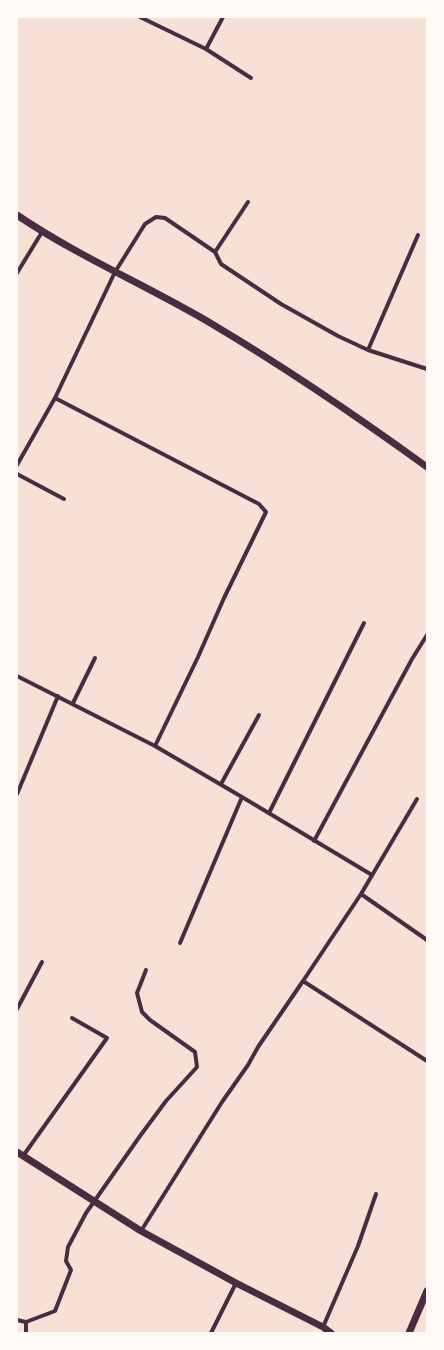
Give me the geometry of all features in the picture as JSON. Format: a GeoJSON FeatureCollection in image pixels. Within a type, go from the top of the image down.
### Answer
{"type":"FeatureCollection","features":[{"type":"Feature","properties":{"kind":"street"},"geometry":{"type":"LineString","coordinates":[[140,17],[206,49],[251,78]]}},
{"type":"Feature","properties":{"kind":"street"},"geometry":{"type":"LineString","coordinates":[[206,49],[223,17]]}},
{"type":"Feature","properties":{"kind":"street"},"geometry":{"type":"LineString","coordinates":[[215,252],[248,202]]}},
{"type":"Feature","properties":{"kind":"street"},"geometry":{"type":"LineString","coordinates":[[17,214],[42,232],[212,324],[337,404],[402,448],[427,467]]}},
{"type":"Feature","properties":{"kind":"street"},"geometry":{"type":"LineString","coordinates":[[17,465],[55,398],[115,272],[145,224],[159,216],[165,218],[215,252],[221,264],[282,304],[338,336],[368,350],[427,369]]}},
{"type":"Feature","properties":{"kind":"street"},"geometry":{"type":"LineString","coordinates":[[17,273],[42,232]]}},
{"type":"Feature","properties":{"kind":"street"},"geometry":{"type":"LineString","coordinates":[[368,350],[418,235]]}},
{"type":"Feature","properties":{"kind":"street"},"geometry":{"type":"LineString","coordinates":[[55,398],[259,504],[266,514],[224,598],[198,657],[155,746]]}},
{"type":"Feature","properties":{"kind":"street"},"geometry":{"type":"LineString","coordinates":[[17,474],[64,499]]}},
{"type":"Feature","properties":{"kind":"street"},"geometry":{"type":"LineString","coordinates":[[269,813],[364,623]]}},
{"type":"Feature","properties":{"kind":"street"},"geometry":{"type":"LineString","coordinates":[[314,841],[409,665],[427,635]]}},
{"type":"Feature","properties":{"kind":"street"},"geometry":{"type":"LineString","coordinates":[[73,703],[95,658]]}},
{"type":"Feature","properties":{"kind":"street"},"geometry":{"type":"LineString","coordinates":[[17,676],[73,703],[155,746],[372,875]]}},
{"type":"Feature","properties":{"kind":"street"},"geometry":{"type":"LineString","coordinates":[[17,794],[58,696]]}},
{"type":"Feature","properties":{"kind":"street"},"geometry":{"type":"LineString","coordinates":[[221,784],[259,715]]}},
{"type":"Feature","properties":{"kind":"street"},"geometry":{"type":"LineString","coordinates":[[180,943],[242,797]]}},
{"type":"Feature","properties":{"kind":"street"},"geometry":{"type":"LineString","coordinates":[[141,1232],[222,1102],[361,894],[417,799]]}},
{"type":"Feature","properties":{"kind":"street"},"geometry":{"type":"LineString","coordinates":[[361,894],[427,940]]}},
{"type":"Feature","properties":{"kind":"street"},"geometry":{"type":"LineString","coordinates":[[17,1009],[42,962]]}},
{"type":"Feature","properties":{"kind":"street"},"geometry":{"type":"LineString","coordinates":[[17,1320],[26,1322],[55,1311],[71,1270],[66,1261],[68,1247],[86,1213],[140,1136],[166,1102],[196,1067],[195,1052],[150,1020],[142,1012],[137,993],[146,970]]}},
{"type":"Feature","properties":{"kind":"street"},"geometry":{"type":"LineString","coordinates":[[303,981],[427,1061]]}},
{"type":"Feature","properties":{"kind":"street"},"geometry":{"type":"LineString","coordinates":[[72,1018],[107,1038],[19,1154],[141,1232],[236,1283],[323,1327],[331,1333]]}},
{"type":"Feature","properties":{"kind":"street"},"geometry":{"type":"LineString","coordinates":[[323,1327],[358,1246],[376,1194]]}},
{"type":"Feature","properties":{"kind":"street"},"geometry":{"type":"LineString","coordinates":[[211,1333],[236,1283]]}},
{"type":"Feature","properties":{"kind":"street"},"geometry":{"type":"LineString","coordinates":[[409,1333],[427,1290]]}},
{"type":"Feature","properties":{"kind":"street"},"geometry":{"type":"LineString","coordinates":[[26,1322],[26,1333]]}}]}
